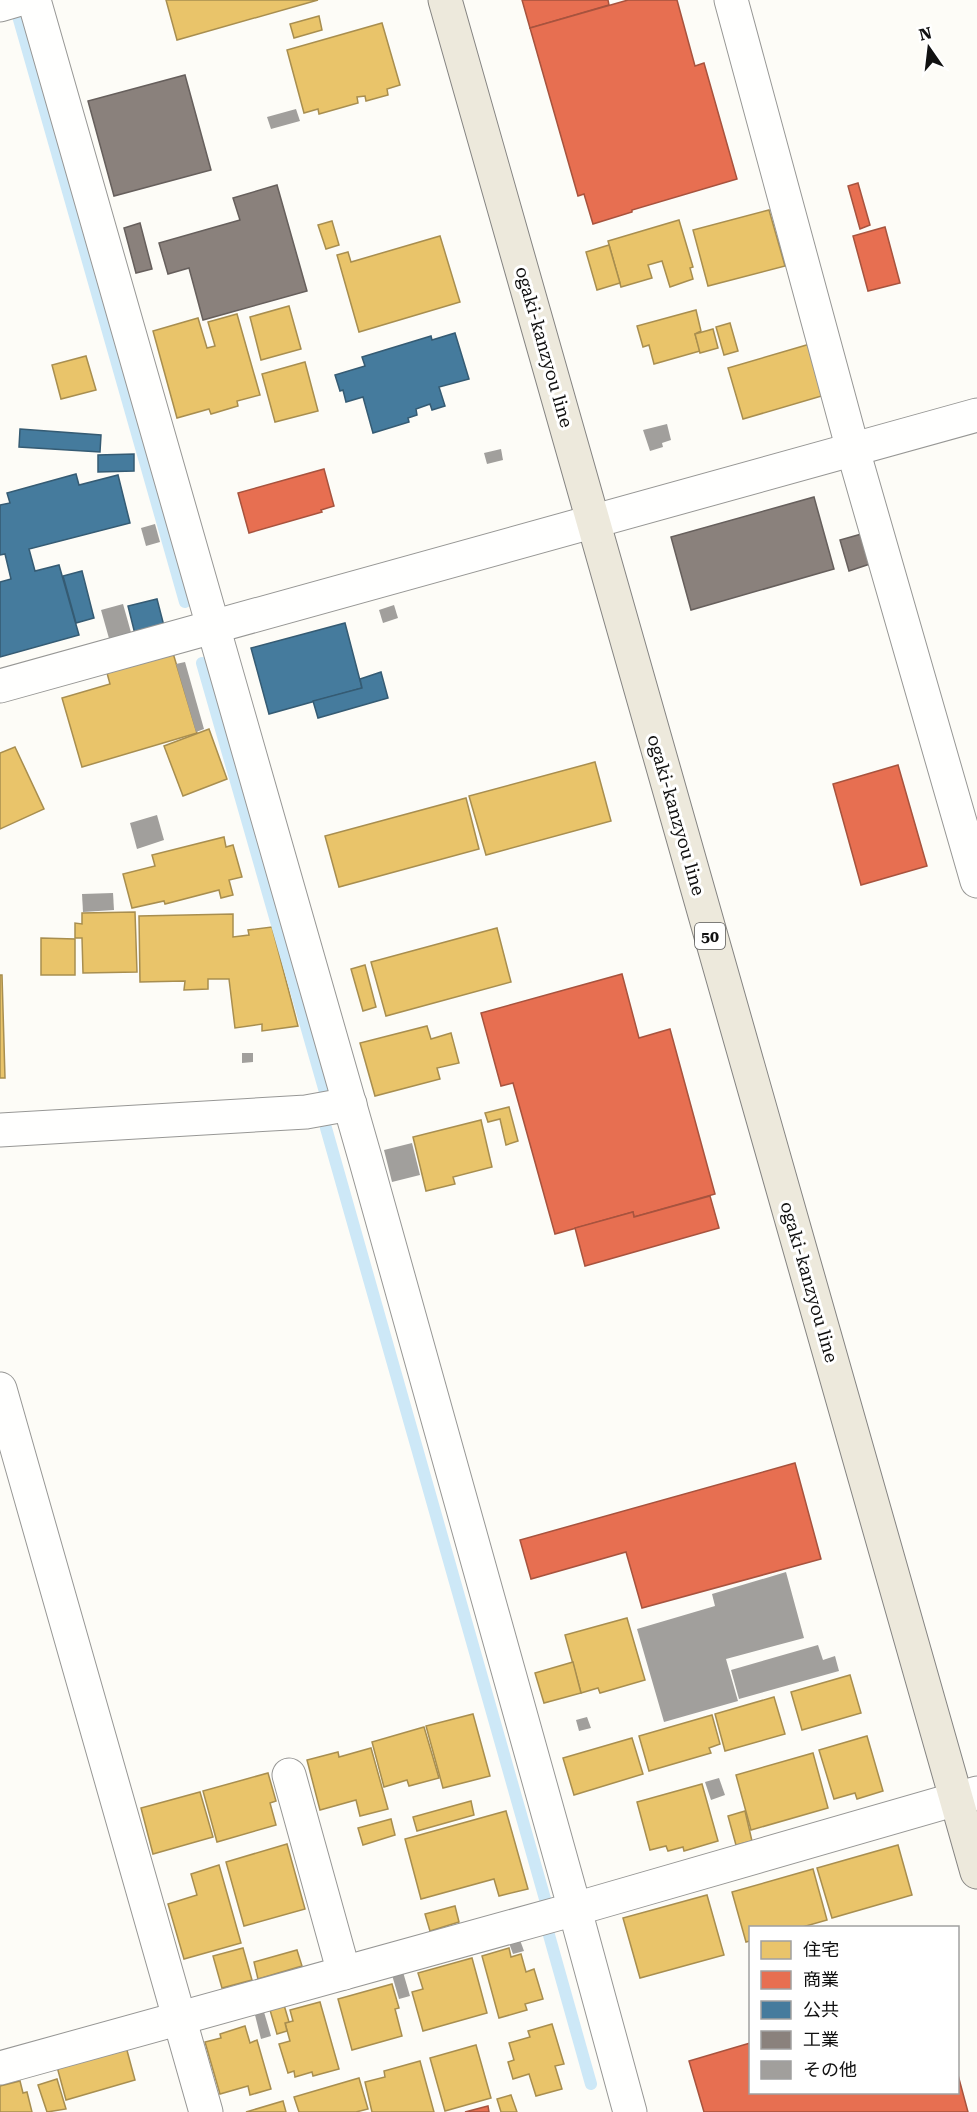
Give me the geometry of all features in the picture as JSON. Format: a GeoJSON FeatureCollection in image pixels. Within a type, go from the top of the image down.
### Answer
{"type":"FeatureCollection","features":[{"type":"Feature","properties":{"kind":"main road","name":"ogaki-kanzyou line"},"geometry":{"type":"LineString","coordinates":[[446,0],[592,520],[966,1796],[977,1872]]}},
{"type":"Feature","properties":{"kind":"street"},"geometry":{"type":"LineString","coordinates":[[0,5],[17,0]]}},
{"type":"Feature","properties":{"kind":"street"},"geometry":{"type":"LineString","coordinates":[[33,0],[160,431],[575,1908],[622,2110]]}},
{"type":"Feature","properties":{"kind":"street"},"geometry":{"type":"LineString","coordinates":[[731,0],[853,450],[977,881]]}},
{"type":"Feature","properties":{"kind":"street"},"geometry":{"type":"LineString","coordinates":[[0,686],[977,415]]}},
{"type":"Feature","properties":{"kind":"street"},"geometry":{"type":"LineString","coordinates":[[0,1130],[306,1112],[350,1104]]}},
{"type":"Feature","properties":{"kind":"street"},"geometry":{"type":"LineString","coordinates":[[0,1389],[206,2112]]}},
{"type":"Feature","properties":{"kind":"street"},"geometry":{"type":"LineString","coordinates":[[290,1775],[344,1973]]}},
{"type":"Feature","properties":{"kind":"street"},"geometry":{"type":"LineString","coordinates":[[0,2068],[575,1908],[966,1796]]}},
{"type":"Feature","properties":{"kind":"building: 住宅"},"geometry":{"type":"Polygon","coordinates":[[[166,0],[318,0],[177,40],[166,0]]]}},
{"type":"Feature","properties":{"kind":"building: 住宅"},"geometry":{"type":"Polygon","coordinates":[[[319,16],[322,30],[294,38],[290,24],[319,16]]]}},
{"type":"Feature","properties":{"kind":"building: 住宅"},"geometry":{"type":"Polygon","coordinates":[[[382,23],[400,85],[387,89],[388,95],[366,101],[365,96],[357,97],[358,103],[319,114],[318,109],[304,113],[287,50],[382,23]]]}},
{"type":"Feature","properties":{"kind":"building: 住宅"},"geometry":{"type":"Polygon","coordinates":[[[769,210],[785,266],[708,286],[693,230],[769,210]]]}},
{"type":"Feature","properties":{"kind":"building: 住宅"},"geometry":{"type":"Polygon","coordinates":[[[679,220],[693,267],[690,268],[693,279],[670,287],[662,261],[648,265],[652,278],[621,287],[608,241],[679,220]]]}},
{"type":"Feature","properties":{"kind":"building: 住宅"},"geometry":{"type":"Polygon","coordinates":[[[332,221],[339,245],[326,249],[318,225],[332,221]]]}},
{"type":"Feature","properties":{"kind":"building: 住宅"},"geometry":{"type":"Polygon","coordinates":[[[440,236],[460,302],[359,332],[337,255],[348,252],[351,262],[440,236]]]}},
{"type":"Feature","properties":{"kind":"building: 住宅"},"geometry":{"type":"Polygon","coordinates":[[[609,245],[620,283],[597,290],[586,252],[609,245]]]}},
{"type":"Feature","properties":{"kind":"building: 住宅"},"geometry":{"type":"Polygon","coordinates":[[[289,306],[301,349],[261,360],[250,317],[289,306]]]}},
{"type":"Feature","properties":{"kind":"building: 住宅"},"geometry":{"type":"Polygon","coordinates":[[[696,310],[701,331],[695,334],[700,351],[654,364],[649,345],[643,347],[637,326],[696,310]]]}},
{"type":"Feature","properties":{"kind":"building: 住宅"},"geometry":{"type":"Polygon","coordinates":[[[237,314],[260,395],[237,401],[238,406],[211,414],[209,409],[177,418],[153,331],[198,318],[207,348],[215,346],[208,322],[237,314]]]}},
{"type":"Feature","properties":{"kind":"building: 住宅"},"geometry":{"type":"Polygon","coordinates":[[[730,323],[738,351],[724,355],[716,327],[730,323]]]}},
{"type":"Feature","properties":{"kind":"building: 住宅"},"geometry":{"type":"Polygon","coordinates":[[[713,329],[718,348],[700,353],[695,334],[713,329]]]}},
{"type":"Feature","properties":{"kind":"building: 住宅"},"geometry":{"type":"Polygon","coordinates":[[[810,344],[825,395],[743,419],[728,368],[810,344]]]}},
{"type":"Feature","properties":{"kind":"building: 住宅"},"geometry":{"type":"Polygon","coordinates":[[[86,356],[96,390],[61,399],[52,365],[86,356]]]}},
{"type":"Feature","properties":{"kind":"building: 住宅"},"geometry":{"type":"Polygon","coordinates":[[[305,362],[318,411],[275,422],[262,374],[305,362]]]}},
{"type":"Feature","properties":{"kind":"building: 住宅"},"geometry":{"type":"Polygon","coordinates":[[[173,653],[197,733],[82,767],[62,698],[110,684],[107,673],[173,653]]]}},
{"type":"Feature","properties":{"kind":"building: 住宅"},"geometry":{"type":"Polygon","coordinates":[[[209,729],[227,779],[183,796],[164,746],[209,729]]]}},
{"type":"Feature","properties":{"kind":"building: 住宅"},"geometry":{"type":"Polygon","coordinates":[[[15,747],[44,809],[0,829],[0,753],[15,747]]]}},
{"type":"Feature","properties":{"kind":"building: 住宅"},"geometry":{"type":"Polygon","coordinates":[[[595,762],[611,821],[486,855],[469,796],[595,762]]]}},
{"type":"Feature","properties":{"kind":"building: 住宅"},"geometry":{"type":"Polygon","coordinates":[[[466,798],[479,849],[339,887],[325,836],[466,798]]]}},
{"type":"Feature","properties":{"kind":"building: 住宅"},"geometry":{"type":"Polygon","coordinates":[[[224,837],[226,847],[233,845],[242,877],[229,880],[233,895],[221,898],[219,890],[165,904],[164,901],[132,908],[123,874],[155,866],[152,855],[224,837]]]}},
{"type":"Feature","properties":{"kind":"building: 住宅"},"geometry":{"type":"Polygon","coordinates":[[[135,912],[137,972],[83,973],[82,938],[75,938],[75,923],[82,924],[82,913],[135,912]]]}},
{"type":"Feature","properties":{"kind":"building: 住宅"},"geometry":{"type":"Polygon","coordinates":[[[233,914],[233,937],[249,935],[248,930],[272,927],[298,1026],[262,1031],[262,1024],[235,1028],[229,979],[208,979],[208,989],[184,990],[185,981],[140,982],[139,916],[233,914]]]}},
{"type":"Feature","properties":{"kind":"building: 住宅"},"geometry":{"type":"Polygon","coordinates":[[[497,928],[511,982],[386,1016],[371,962],[497,928]]]}},
{"type":"Feature","properties":{"kind":"building: 住宅"},"geometry":{"type":"Polygon","coordinates":[[[41,938],[75,939],[75,975],[41,975],[41,938]]]}},
{"type":"Feature","properties":{"kind":"building: 住宅"},"geometry":{"type":"Polygon","coordinates":[[[365,965],[376,1007],[363,1011],[351,969],[365,965]]]}},
{"type":"Feature","properties":{"kind":"building: 住宅"},"geometry":{"type":"Polygon","coordinates":[[[0,975],[2,975],[5,1078],[0,1078],[0,975]]]}},
{"type":"Feature","properties":{"kind":"building: 住宅"},"geometry":{"type":"Polygon","coordinates":[[[427,1026],[431,1039],[451,1033],[459,1063],[437,1068],[440,1079],[375,1096],[360,1043],[427,1026]]]}},
{"type":"Feature","properties":{"kind":"building: 住宅"},"geometry":{"type":"Polygon","coordinates":[[[509,1107],[518,1141],[506,1145],[500,1119],[488,1122],[485,1113],[509,1107]]]}},
{"type":"Feature","properties":{"kind":"building: 住宅"},"geometry":{"type":"Polygon","coordinates":[[[481,1120],[492,1167],[453,1177],[455,1184],[426,1191],[413,1137],[481,1120]]]}},
{"type":"Feature","properties":{"kind":"building: 住宅"},"geometry":{"type":"Polygon","coordinates":[[[627,1618],[645,1680],[600,1693],[598,1688],[581,1693],[565,1635],[627,1618]]]}},
{"type":"Feature","properties":{"kind":"building: 住宅"},"geometry":{"type":"Polygon","coordinates":[[[573,1662],[581,1693],[544,1703],[535,1673],[573,1662]]]}},
{"type":"Feature","properties":{"kind":"building: 住宅"},"geometry":{"type":"Polygon","coordinates":[[[850,1675],[861,1713],[802,1730],[791,1692],[850,1675]]]}},
{"type":"Feature","properties":{"kind":"building: 住宅"},"geometry":{"type":"Polygon","coordinates":[[[774,1697],[785,1734],[725,1751],[715,1714],[774,1697]]]}},
{"type":"Feature","properties":{"kind":"building: 住宅"},"geometry":{"type":"Polygon","coordinates":[[[473,1714],[490,1776],[443,1788],[426,1726],[473,1714]]]}},
{"type":"Feature","properties":{"kind":"building: 住宅"},"geometry":{"type":"Polygon","coordinates":[[[712,1715],[720,1744],[709,1748],[711,1753],[649,1771],[639,1736],[712,1715]]]}},
{"type":"Feature","properties":{"kind":"building: 住宅"},"geometry":{"type":"Polygon","coordinates":[[[424,1727],[439,1778],[409,1786],[407,1780],[384,1787],[372,1742],[424,1727]]]}},
{"type":"Feature","properties":{"kind":"building: 住宅"},"geometry":{"type":"Polygon","coordinates":[[[867,1736],[883,1791],[857,1799],[855,1793],[834,1799],[819,1750],[867,1736]]]}},
{"type":"Feature","properties":{"kind":"building: 住宅"},"geometry":{"type":"Polygon","coordinates":[[[632,1738],[643,1774],[574,1795],[563,1758],[632,1738]]]}},
{"type":"Feature","properties":{"kind":"building: 住宅"},"geometry":{"type":"Polygon","coordinates":[[[371,1748],[388,1809],[360,1816],[356,1800],[320,1810],[307,1760],[338,1752],[339,1757],[371,1748]]]}},
{"type":"Feature","properties":{"kind":"building: 住宅"},"geometry":{"type":"Polygon","coordinates":[[[813,1753],[828,1808],[751,1830],[736,1775],[813,1753]]]}},
{"type":"Feature","properties":{"kind":"building: 住宅"},"geometry":{"type":"Polygon","coordinates":[[[268,1773],[276,1801],[270,1803],[276,1825],[217,1842],[203,1791],[268,1773]]]}},
{"type":"Feature","properties":{"kind":"building: 住宅"},"geometry":{"type":"Polygon","coordinates":[[[702,1784],[718,1841],[684,1851],[683,1847],[668,1851],[666,1846],[650,1850],[637,1802],[702,1784]]]}},
{"type":"Feature","properties":{"kind":"building: 住宅"},"geometry":{"type":"Polygon","coordinates":[[[200,1792],[213,1837],[153,1854],[141,1808],[200,1792]]]}},
{"type":"Feature","properties":{"kind":"building: 住宅"},"geometry":{"type":"Polygon","coordinates":[[[471,1801],[474,1815],[417,1831],[413,1817],[471,1801]]]}},
{"type":"Feature","properties":{"kind":"building: 住宅"},"geometry":{"type":"Polygon","coordinates":[[[506,1811],[528,1889],[499,1896],[494,1879],[421,1899],[405,1839],[506,1811]]]}},
{"type":"Feature","properties":{"kind":"building: 住宅"},"geometry":{"type":"Polygon","coordinates":[[[745,1811],[752,1841],[736,1845],[728,1816],[745,1811]]]}},
{"type":"Feature","properties":{"kind":"building: 住宅"},"geometry":{"type":"Polygon","coordinates":[[[391,1819],[395,1835],[363,1845],[358,1828],[391,1819]]]}},
{"type":"Feature","properties":{"kind":"building: 住宅"},"geometry":{"type":"Polygon","coordinates":[[[287,1844],[305,1909],[244,1926],[226,1862],[287,1844]]]}},
{"type":"Feature","properties":{"kind":"building: 住宅"},"geometry":{"type":"Polygon","coordinates":[[[898,1845],[912,1895],[832,1918],[817,1868],[898,1845]]]}},
{"type":"Feature","properties":{"kind":"building: 住宅"},"geometry":{"type":"Polygon","coordinates":[[[219,1865],[241,1943],[184,1959],[168,1904],[197,1895],[191,1874],[219,1865]]]}},
{"type":"Feature","properties":{"kind":"building: 住宅"},"geometry":{"type":"Polygon","coordinates":[[[813,1869],[827,1920],[806,1926],[749,1926],[749,1941],[746,1942],[732,1892],[813,1869]]]}},
{"type":"Feature","properties":{"kind":"building: 住宅"},"geometry":{"type":"Polygon","coordinates":[[[707,1895],[724,1955],[640,1978],[623,1918],[707,1895]]]}},
{"type":"Feature","properties":{"kind":"building: 住宅"},"geometry":{"type":"Polygon","coordinates":[[[455,1906],[459,1922],[430,1931],[425,1914],[455,1906]]]}},
{"type":"Feature","properties":{"kind":"building: 住宅"},"geometry":{"type":"Polygon","coordinates":[[[243,1948],[252,1980],[222,1988],[213,1956],[243,1948]]]}},
{"type":"Feature","properties":{"kind":"building: 住宅"},"geometry":{"type":"Polygon","coordinates":[[[509,1948],[511,1957],[521,1954],[526,1972],[534,1969],[543,1999],[525,2004],[527,2010],[499,2018],[482,1956],[509,1948]]]}},
{"type":"Feature","properties":{"kind":"building: 住宅"},"geometry":{"type":"Polygon","coordinates":[[[297,1950],[302,1966],[258,1979],[254,1962],[297,1950]]]}},
{"type":"Feature","properties":{"kind":"building: 住宅"},"geometry":{"type":"Polygon","coordinates":[[[472,1958],[487,2013],[423,2031],[412,1992],[423,1989],[418,1973],[472,1958]]]}},
{"type":"Feature","properties":{"kind":"building: 住宅"},"geometry":{"type":"Polygon","coordinates":[[[392,1984],[399,2008],[395,2009],[402,2036],[352,2050],[338,1999],[392,1984]]]}},
{"type":"Feature","properties":{"kind":"building: 住宅"},"geometry":{"type":"Polygon","coordinates":[[[320,2002],[339,2069],[313,2076],[312,2072],[295,2077],[294,2071],[288,2073],[279,2044],[290,2041],[285,2023],[293,2021],[290,2010],[320,2002]]]}},
{"type":"Feature","properties":{"kind":"building: 住宅"},"geometry":{"type":"Polygon","coordinates":[[[284,2005],[289,2022],[285,2023],[287,2031],[277,2034],[270,2010],[284,2005]]]}},
{"type":"Feature","properties":{"kind":"building: 住宅"},"geometry":{"type":"Polygon","coordinates":[[[552,2024],[564,2064],[555,2066],[562,2089],[536,2096],[529,2074],[513,2079],[508,2062],[514,2060],[509,2043],[530,2037],[528,2031],[552,2024]]]}},
{"type":"Feature","properties":{"kind":"building: 住宅"},"geometry":{"type":"Polygon","coordinates":[[[245,2026],[250,2043],[257,2040],[271,2089],[250,2095],[248,2086],[220,2094],[205,2042],[221,2038],[220,2034],[245,2026]]]}},
{"type":"Feature","properties":{"kind":"building: 住宅"},"geometry":{"type":"Polygon","coordinates":[[[125,2043],[135,2080],[66,2100],[56,2063],[125,2043]]]}},
{"type":"Feature","properties":{"kind":"building: 住宅"},"geometry":{"type":"Polygon","coordinates":[[[476,2045],[491,2098],[445,2111],[430,2058],[476,2045]]]}},
{"type":"Feature","properties":{"kind":"building: 住宅"},"geometry":{"type":"Polygon","coordinates":[[[420,2061],[434,2112],[372,2112],[365,2082],[385,2077],[384,2071],[420,2061]]]}},
{"type":"Feature","properties":{"kind":"building: 住宅"},"geometry":{"type":"Polygon","coordinates":[[[359,2078],[368,2109],[356,2112],[299,2112],[294,2097],[359,2078]]]}},
{"type":"Feature","properties":{"kind":"building: 住宅"},"geometry":{"type":"Polygon","coordinates":[[[57,2079],[66,2109],[47,2112],[38,2085],[57,2079]]]}},
{"type":"Feature","properties":{"kind":"building: 住宅"},"geometry":{"type":"Polygon","coordinates":[[[20,2081],[23,2093],[27,2092],[32,2112],[0,2112],[0,2086],[20,2081]]]}},
{"type":"Feature","properties":{"kind":"building: 住宅"},"geometry":{"type":"Polygon","coordinates":[[[511,2095],[517,2112],[501,2112],[497,2099],[511,2095]]]}},
{"type":"Feature","properties":{"kind":"building: 住宅"},"geometry":{"type":"Polygon","coordinates":[[[283,2101],[286,2112],[246,2112],[283,2101]]]}},
{"type":"Feature","properties":{"kind":"building: 商業"},"geometry":{"type":"Polygon","coordinates":[[[522,0],[608,0],[609,5],[530,28],[522,0]]]}},
{"type":"Feature","properties":{"kind":"building: 商業"},"geometry":{"type":"Polygon","coordinates":[[[628,0],[677,0],[695,66],[704,63],[737,179],[593,224],[584,194],[578,196],[530,28],[628,0]]]}},
{"type":"Feature","properties":{"kind":"building: 商業"},"geometry":{"type":"Polygon","coordinates":[[[858,183],[870,225],[860,229],[848,186],[858,183]]]}},
{"type":"Feature","properties":{"kind":"building: 商業"},"geometry":{"type":"Polygon","coordinates":[[[885,227],[900,283],[868,291],[853,236],[885,227]]]}},
{"type":"Feature","properties":{"kind":"building: 商業"},"geometry":{"type":"Polygon","coordinates":[[[324,469],[334,506],[321,510],[322,512],[249,533],[238,493],[324,469]]]}},
{"type":"Feature","properties":{"kind":"building: 商業"},"geometry":{"type":"Polygon","coordinates":[[[898,765],[927,866],[861,885],[833,784],[898,765]]]}},
{"type":"Feature","properties":{"kind":"building: 商業"},"geometry":{"type":"Polygon","coordinates":[[[622,974],[639,1038],[670,1029],[715,1194],[634,1217],[633,1212],[555,1234],[513,1083],[501,1086],[481,1013],[622,974]]]}},
{"type":"Feature","properties":{"kind":"building: 商業"},"geometry":{"type":"Polygon","coordinates":[[[710,1196],[719,1228],[585,1266],[575,1228],[633,1212],[634,1217],[710,1196]]]}},
{"type":"Feature","properties":{"kind":"building: 商業"},"geometry":{"type":"Polygon","coordinates":[[[795,1463],[821,1559],[642,1608],[626,1552],[531,1579],[520,1540],[795,1463]]]}},
{"type":"Feature","properties":{"kind":"building: 商業"},"geometry":{"type":"Polygon","coordinates":[[[749,2043],[749,2094],[959,2094],[959,2079],[968,2112],[704,2112],[689,2061],[749,2043]]]}},
{"type":"Feature","properties":{"kind":"building: 商業"},"geometry":{"type":"Polygon","coordinates":[[[488,2106],[489,2112],[465,2112],[488,2106]]]}},
{"type":"Feature","properties":{"kind":"building: 公共"},"geometry":{"type":"Polygon","coordinates":[[[455,333],[469,379],[439,387],[445,406],[432,410],[430,404],[416,409],[417,415],[408,418],[409,422],[373,433],[363,397],[346,402],[335,375],[365,366],[362,357],[431,336],[432,340],[455,333]]]}},
{"type":"Feature","properties":{"kind":"building: 公共"},"geometry":{"type":"Polygon","coordinates":[[[20,429],[101,435],[100,452],[19,447],[20,429]]]}},
{"type":"Feature","properties":{"kind":"building: 公共"},"geometry":{"type":"Polygon","coordinates":[[[134,454],[134,471],[98,472],[98,455],[134,454]]]}},
{"type":"Feature","properties":{"kind":"building: 公共"},"geometry":{"type":"Polygon","coordinates":[[[76,474],[79,485],[118,475],[130,523],[29,549],[35,571],[59,565],[79,635],[0,657],[0,582],[11,579],[5,554],[0,555],[0,505],[10,503],[7,493],[76,474]]]}},
{"type":"Feature","properties":{"kind":"building: 公共"},"geometry":{"type":"Polygon","coordinates":[[[82,571],[94,618],[76,623],[63,576],[82,571]]]}},
{"type":"Feature","properties":{"kind":"building: 公共"},"geometry":{"type":"Polygon","coordinates":[[[157,599],[164,626],[135,634],[128,606],[157,599]]]}},
{"type":"Feature","properties":{"kind":"building: 公共"},"geometry":{"type":"Polygon","coordinates":[[[345,623],[362,688],[269,714],[251,648],[345,623]]]}},
{"type":"Feature","properties":{"kind":"building: 公共"},"geometry":{"type":"Polygon","coordinates":[[[381,672],[388,698],[318,718],[313,701],[362,688],[360,679],[381,672]]]}},
{"type":"Feature","properties":{"kind":"building: 工業"},"geometry":{"type":"Polygon","coordinates":[[[185,75],[211,170],[114,196],[88,101],[185,75]]]}},
{"type":"Feature","properties":{"kind":"building: 工業"},"geometry":{"type":"Polygon","coordinates":[[[277,185],[307,291],[203,320],[189,268],[168,274],[159,243],[240,220],[233,198],[277,185]]]}},
{"type":"Feature","properties":{"kind":"building: 工業"},"geometry":{"type":"Polygon","coordinates":[[[140,223],[152,269],[136,273],[124,228],[140,223]]]}},
{"type":"Feature","properties":{"kind":"building: 工業"},"geometry":{"type":"Polygon","coordinates":[[[814,497],[834,569],[691,610],[671,537],[814,497]]]}},
{"type":"Feature","properties":{"kind":"building: 工業"},"geometry":{"type":"Polygon","coordinates":[[[865,533],[873,563],[849,571],[840,540],[865,533]]]}},
{"type":"Feature","properties":{"kind":"building: その他"},"geometry":{"type":"Polygon","coordinates":[[[296,109],[300,121],[271,129],[267,117],[296,109]]]}},
{"type":"Feature","properties":{"kind":"building: その他"},"geometry":{"type":"Polygon","coordinates":[[[667,424],[671,440],[662,443],[663,447],[650,451],[643,430],[667,424]]]}},
{"type":"Feature","properties":{"kind":"building: その他"},"geometry":{"type":"Polygon","coordinates":[[[501,449],[503,460],[487,464],[484,453],[501,449]]]}},
{"type":"Feature","properties":{"kind":"building: その他"},"geometry":{"type":"Polygon","coordinates":[[[155,524],[160,542],[146,546],[141,528],[155,524]]]}},
{"type":"Feature","properties":{"kind":"building: その他"},"geometry":{"type":"Polygon","coordinates":[[[123,604],[132,636],[110,642],[101,610],[123,604]]]}},
{"type":"Feature","properties":{"kind":"building: その他"},"geometry":{"type":"Polygon","coordinates":[[[394,605],[398,618],[383,623],[379,610],[394,605]]]}},
{"type":"Feature","properties":{"kind":"building: その他"},"geometry":{"type":"Polygon","coordinates":[[[185,662],[204,729],[196,732],[176,664],[185,662]]]}},
{"type":"Feature","properties":{"kind":"building: その他"},"geometry":{"type":"Polygon","coordinates":[[[157,815],[164,840],[137,849],[130,823],[157,815]]]}},
{"type":"Feature","properties":{"kind":"building: その他"},"geometry":{"type":"Polygon","coordinates":[[[113,893],[114,910],[83,912],[82,894],[113,893]]]}},
{"type":"Feature","properties":{"kind":"building: その他"},"geometry":{"type":"Polygon","coordinates":[[[242,1053],[253,1053],[253,1062],[242,1063],[242,1053]]]}},
{"type":"Feature","properties":{"kind":"building: その他"},"geometry":{"type":"Polygon","coordinates":[[[412,1143],[420,1175],[392,1182],[384,1150],[412,1143]]]}},
{"type":"Feature","properties":{"kind":"building: その他"},"geometry":{"type":"Polygon","coordinates":[[[786,1572],[804,1638],[726,1659],[738,1701],[664,1722],[637,1629],[715,1606],[712,1594],[786,1572]]]}},
{"type":"Feature","properties":{"kind":"building: その他"},"geometry":{"type":"Polygon","coordinates":[[[818,1645],[823,1660],[835,1656],[839,1671],[739,1699],[731,1670],[818,1645]]]}},
{"type":"Feature","properties":{"kind":"building: その他"},"geometry":{"type":"Polygon","coordinates":[[[587,1717],[591,1728],[579,1731],[576,1720],[587,1717]]]}},
{"type":"Feature","properties":{"kind":"building: その他"},"geometry":{"type":"Polygon","coordinates":[[[719,1778],[725,1795],[711,1800],[705,1782],[719,1778]]]}},
{"type":"Feature","properties":{"kind":"building: その他"},"geometry":{"type":"Polygon","coordinates":[[[520,1940],[524,1951],[513,1954],[509,1943],[520,1940]]]}},
{"type":"Feature","properties":{"kind":"building: その他"},"geometry":{"type":"Polygon","coordinates":[[[403,1972],[410,1996],[399,1999],[392,1975],[403,1972]]]}},
{"type":"Feature","properties":{"kind":"building: その他"},"geometry":{"type":"Polygon","coordinates":[[[264,2012],[271,2036],[261,2039],[255,2015],[264,2012]]]}},
{"type":"Feature","properties":{"kind":"waterway"},"geometry":{"type":"LineString","coordinates":[[18,16],[185,602]]}},
{"type":"Feature","properties":{"kind":"waterway"},"geometry":{"type":"LineString","coordinates":[[202,663],[325,1092]]}},
{"type":"Feature","properties":{"kind":"waterway"},"geometry":{"type":"LineString","coordinates":[[326,1128],[545,1899]]}},
{"type":"Feature","properties":{"kind":"waterway"},"geometry":{"type":"LineString","coordinates":[[549,1935],[591,2084]]}}]}
